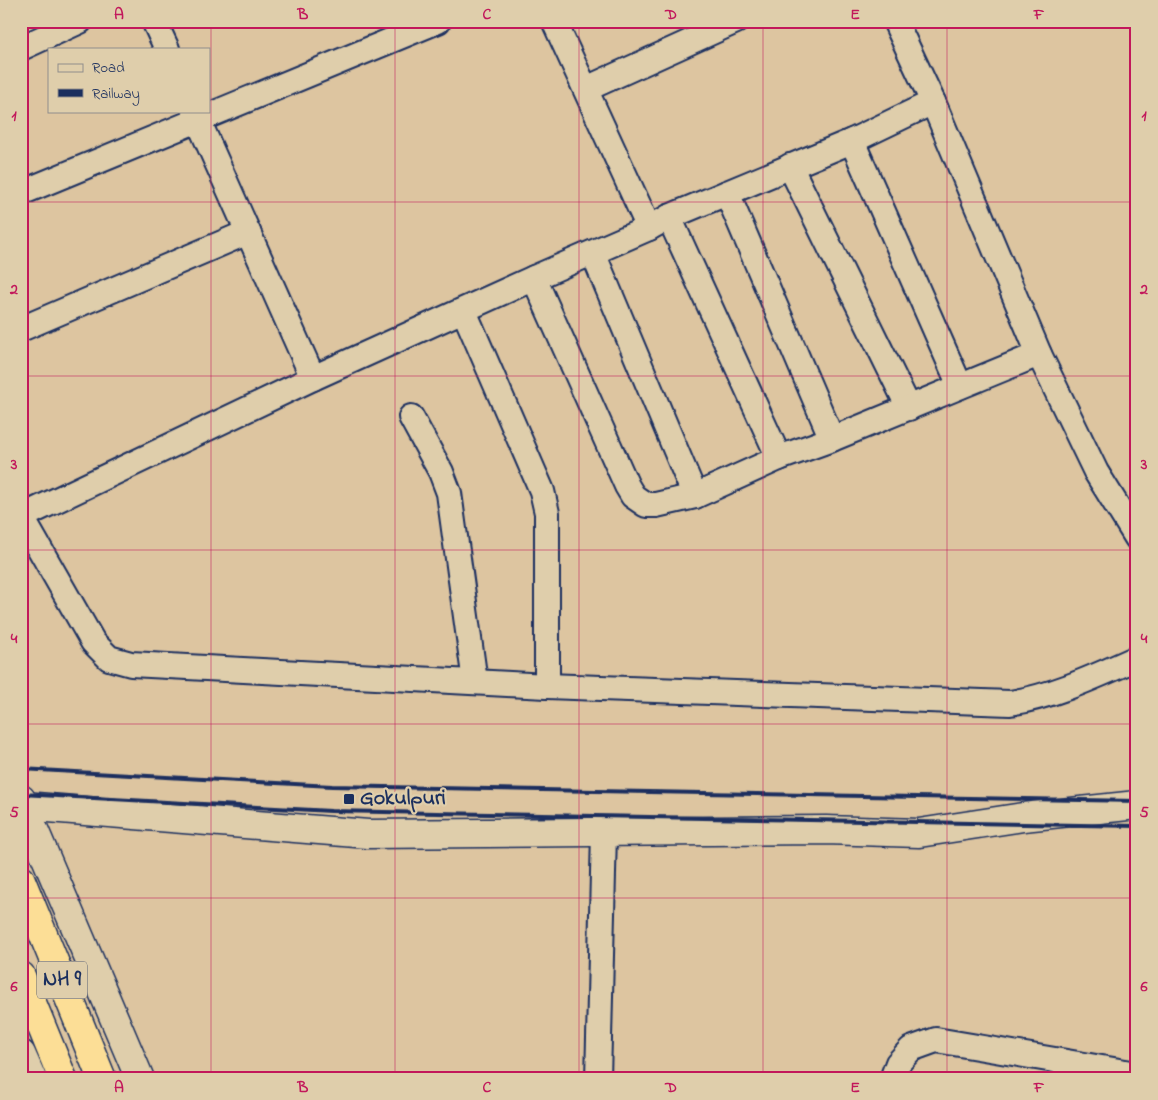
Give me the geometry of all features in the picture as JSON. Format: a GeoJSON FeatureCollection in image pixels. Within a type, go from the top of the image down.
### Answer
{"type":"FeatureCollection","features":[{"type":"Feature","properties":{"kind":"highway","name":"NH 9"},"geometry":{"type":"LineString","coordinates":[[21,880],[102,1079]]}},
{"type":"Feature","properties":{"kind":"highway","name":"NH 9"},"geometry":{"type":"LineString","coordinates":[[21,976],[63,1079]]}},
{"type":"Feature","properties":{"kind":"street"},"geometry":{"type":"LineString","coordinates":[[21,48],[80,21]]}},
{"type":"Feature","properties":{"kind":"street"},"geometry":{"type":"LineString","coordinates":[[154,21],[166,48]]}},
{"type":"Feature","properties":{"kind":"street"},"geometry":{"type":"LineString","coordinates":[[210,110],[438,21]]}},
{"type":"Feature","properties":{"kind":"street"},"geometry":{"type":"LineString","coordinates":[[554,21],[586,89],[659,223],[779,458]]}},
{"type":"Feature","properties":{"kind":"street"},"geometry":{"type":"LineString","coordinates":[[586,89],[736,21]]}},
{"type":"Feature","properties":{"kind":"street"},"geometry":{"type":"LineString","coordinates":[[895,21],[933,102],[1039,354],[1096,472],[1137,538]]}},
{"type":"Feature","properties":{"kind":"street"},"geometry":{"type":"LineString","coordinates":[[933,102],[852,141],[727,193],[313,378],[21,516],[93,642],[108,658],[131,664],[548,686],[1010,703],[1030,700],[1091,678],[1137,658]]}},
{"type":"Feature","properties":{"kind":"street"},"geometry":{"type":"LineString","coordinates":[[21,193],[196,115],[313,378]]}},
{"type":"Feature","properties":{"kind":"street"},"geometry":{"type":"LineString","coordinates":[[852,141],[960,386]]}},
{"type":"Feature","properties":{"kind":"street"},"geometry":{"type":"LineString","coordinates":[[790,166],[909,408]]}},
{"type":"Feature","properties":{"kind":"street"},"geometry":{"type":"LineString","coordinates":[[727,193],[832,439]]}},
{"type":"Feature","properties":{"kind":"street"},"geometry":{"type":"LineString","coordinates":[[21,329],[248,232]]}},
{"type":"Feature","properties":{"kind":"street"},"geometry":{"type":"LineString","coordinates":[[593,253],[695,496]]}},
{"type":"Feature","properties":{"kind":"street"},"geometry":{"type":"LineString","coordinates":[[534,278],[627,486],[633,496],[646,505],[656,505],[695,496],[779,458],[832,439],[1039,354]]}},
{"type":"Feature","properties":{"kind":"street"},"geometry":{"type":"LineString","coordinates":[[464,311],[544,498],[547,513],[548,686]]}},
{"type":"Feature","properties":{"kind":"street"},"geometry":{"type":"LineString","coordinates":[[411,418],[441,472],[450,494],[475,682]]}},
{"type":"Feature","properties":{"kind":"street"},"geometry":{"type":"LineString","coordinates":[[140,1079],[22,803],[368,834],[826,830],[919,833],[1023,817],[1137,805]]}},
{"type":"Feature","properties":{"kind":"street"},"geometry":{"type":"LineString","coordinates":[[598,1079],[604,832]]}},
{"type":"Feature","properties":{"kind":"street"},"geometry":{"type":"LineString","coordinates":[[892,1079],[898,1063],[911,1049],[936,1040],[1137,1074]]}},
{"type":"Feature","properties":{"kind":"street"},"geometry":{"type":"LineString","coordinates":[[21,1054],[32,1079]]}},
{"type":"Feature","properties":{"kind":"railway"},"geometry":{"type":"LineString","coordinates":[[21,769],[332,786],[1137,801]]}},
{"type":"Feature","properties":{"kind":"railway"},"geometry":{"type":"LineString","coordinates":[[21,794],[331,811],[1137,826]]}},
{"type":"Feature","properties":{"kind":"place","name":"Gokulpuri"},"geometry":{"type":"Point","coordinates":[349,799]}}]}
